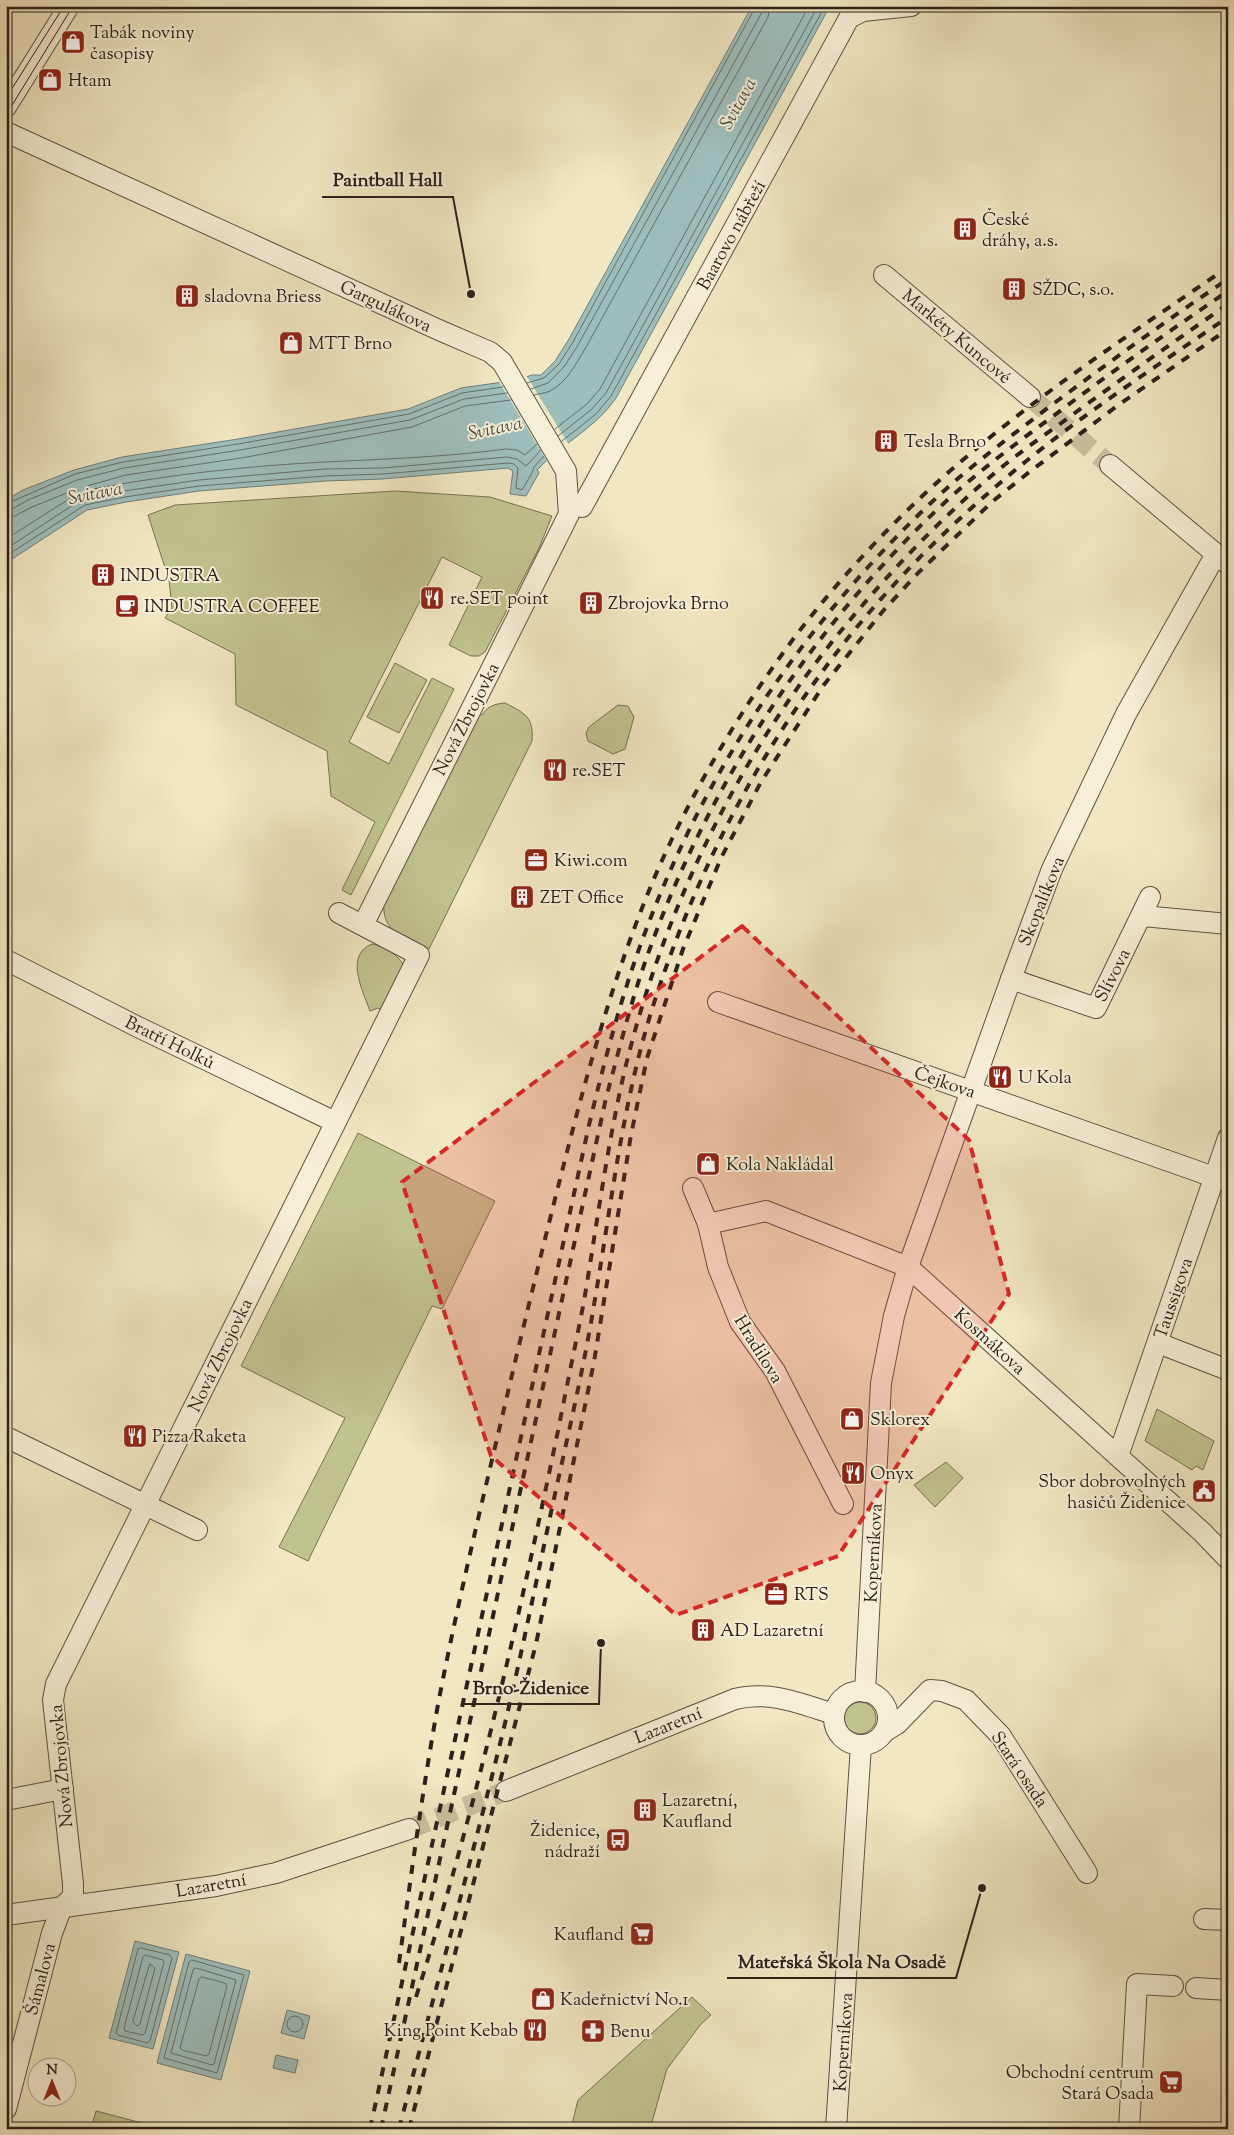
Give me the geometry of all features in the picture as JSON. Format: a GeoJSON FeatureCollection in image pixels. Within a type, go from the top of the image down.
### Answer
{"type":"FeatureCollection","features":[{"type":"Feature","properties":{"kind":"street"},"geometry":{"type":"LineString","coordinates":[[6,107],[69,6]]}},
{"type":"Feature","properties":{"kind":"street","name":"Baarovo nábřeží"},"geometry":{"type":"LineString","coordinates":[[576,510],[849,18],[863,11],[880,7],[911,6]]}},
{"type":"Feature","properties":{"kind":"street","name":"Gargulákova"},"geometry":{"type":"LineString","coordinates":[[6,132],[490,352],[502,362],[562,463],[566,471],[576,510]]}},
{"type":"Feature","properties":{"kind":"street","name":"Markéty Kuncové"},"geometry":{"type":"LineString","coordinates":[[884,275],[1030,397]]}},
{"type":"Feature","properties":{"kind":"street"},"geometry":{"type":"LineString","coordinates":[[1110,465],[1222,559]]}},
{"type":"Feature","properties":{"kind":"street","name":"Nová Zbrojovka"},"geometry":{"type":"LineString","coordinates":[[62,1907],[73,1897],[73,1884],[53,1700],[56,1684],[419,955],[363,925],[576,510]]}},
{"type":"Feature","properties":{"kind":"street","name":"Skopalíkova"},"geometry":{"type":"LineString","coordinates":[[908,1267],[1010,979],[1052,869],[1126,714],[1222,559]]}},
{"type":"Feature","properties":{"kind":"street","name":"Slívova"},"geometry":{"type":"LineString","coordinates":[[1010,979],[1096,1008],[1146,907],[1228,924]]}},
{"type":"Feature","properties":{"kind":"street"},"geometry":{"type":"LineString","coordinates":[[339,913],[363,925]]}},
{"type":"Feature","properties":{"kind":"street","name":"Bratří Holků"},"geometry":{"type":"LineString","coordinates":[[6,960],[138,1027],[335,1122]]}},
{"type":"Feature","properties":{"kind":"street","name":"Čejkova"},"geometry":{"type":"LineString","coordinates":[[718,1002],[1221,1180]]}},
{"type":"Feature","properties":{"kind":"street","name":"Taussigova"},"geometry":{"type":"LineString","coordinates":[[1118,1456],[1158,1342],[1221,1180],[1228,1138]]}},
{"type":"Feature","properties":{"kind":"street","name":"Hradilova"},"geometry":{"type":"LineString","coordinates":[[693,1188],[708,1224],[718,1267],[740,1322],[775,1371],[843,1504]]}},
{"type":"Feature","properties":{"kind":"street","name":"Kosmákova"},"geometry":{"type":"LineString","coordinates":[[708,1224],[766,1211],[908,1267],[1202,1532],[1228,1559]]}},
{"type":"Feature","properties":{"kind":"street","name":"Koperníkova"},"geometry":{"type":"LineString","coordinates":[[865,1692],[881,1383],[894,1316],[908,1267]]}},
{"type":"Feature","properties":{"kind":"street"},"geometry":{"type":"LineString","coordinates":[[1158,1342],[1228,1370]]}},
{"type":"Feature","properties":{"kind":"street"},"geometry":{"type":"LineString","coordinates":[[6,1437],[197,1530]]}},
{"type":"Feature","properties":{"kind":"street","name":"Stará osada"},"geometry":{"type":"LineString","coordinates":[[884,1732],[897,1724],[930,1690],[942,1691],[966,1700],[1002,1736],[1087,1873]]}},
{"type":"Feature","properties":{"kind":"street"},"geometry":{"type":"LineString","coordinates":[[885,1705],[888,1715],[884,1732],[870,1744],[852,1744],[838,1732],[834,1723],[834,1714],[842,1699],[849,1694],[865,1692],[873,1694],[885,1705],[896,1711],[911,1710]]}},
{"type":"Feature","properties":{"kind":"street","name":"Lazaretní"},"geometry":{"type":"LineString","coordinates":[[506,1791],[734,1698],[751,1694],[769,1696],[834,1714]]}},
{"type":"Feature","properties":{"kind":"street","name":"Koperníkova"},"geometry":{"type":"LineString","coordinates":[[836,2129],[861,1745]]}},
{"type":"Feature","properties":{"kind":"street"},"geometry":{"type":"LineString","coordinates":[[6,1800],[63,1789]]}},
{"type":"Feature","properties":{"kind":"street","name":"Lazaretní"},"geometry":{"type":"LineString","coordinates":[[6,1915],[216,1886],[249,1879],[276,1873],[409,1829]]}},
{"type":"Feature","properties":{"kind":"street","name":"Šámalova"},"geometry":{"type":"LineString","coordinates":[[6,2109],[52,1933],[62,1907]]}},
{"type":"Feature","properties":{"kind":"street"},"geometry":{"type":"LineString","coordinates":[[1204,1919],[1228,1920]]}},
{"type":"Feature","properties":{"kind":"street"},"geometry":{"type":"LineString","coordinates":[[1129,2129],[1137,1984],[1173,1986]]}},
{"type":"Feature","properties":{"kind":"street"},"geometry":{"type":"LineString","coordinates":[[1196,1988],[1228,1990]]}},
{"type":"Feature","properties":{"kind":"highlighted area"},"geometry":{"type":"Polygon","coordinates":[[[742,926],[969,1140],[1009,1294],[838,1556],[676,1615],[491,1456],[402,1182],[742,926]]]}},
{"type":"Feature","properties":{"kind":"green space"},"geometry":{"type":"Polygon","coordinates":[[[395,491],[490,497],[552,516],[539,548],[485,652],[479,656],[471,656],[449,645],[482,577],[442,557],[349,742],[389,764],[432,678],[454,689],[351,895],[342,890],[375,822],[331,796],[327,751],[236,705],[235,654],[165,618],[172,608],[169,580],[148,515],[175,505],[395,491]]]}},
{"type":"Feature","properties":{"kind":"green space"},"geometry":{"type":"Polygon","coordinates":[[[395,663],[427,680],[399,733],[367,717],[395,663]]]}},
{"type":"Feature","properties":{"kind":"green space"},"geometry":{"type":"Polygon","coordinates":[[[505,703],[523,713],[530,721],[532,741],[429,949],[396,933],[386,921],[384,902],[478,713],[482,715],[492,706],[505,703]]]}},
{"type":"Feature","properties":{"kind":"green space"},"geometry":{"type":"Polygon","coordinates":[[[618,705],[628,706],[634,717],[625,749],[613,754],[588,741],[586,733],[589,727],[618,705]]]}},
{"type":"Feature","properties":{"kind":"green space"},"geometry":{"type":"Polygon","coordinates":[[[372,944],[390,951],[403,964],[401,979],[384,1013],[378,1008],[370,1011],[358,974],[359,956],[364,949],[372,944]]]}},
{"type":"Feature","properties":{"kind":"green space"},"geometry":{"type":"Polygon","coordinates":[[[358,1133],[495,1201],[442,1309],[432,1306],[308,1561],[279,1547],[345,1418],[241,1366],[358,1133]]]}},
{"type":"Feature","properties":{"kind":"green space"},"geometry":{"type":"Polygon","coordinates":[[[1157,1409],[1214,1441],[1203,1470],[1196,1466],[1192,1470],[1145,1441],[1157,1409]]]}},
{"type":"Feature","properties":{"kind":"green space"},"geometry":{"type":"Polygon","coordinates":[[[946,1462],[963,1478],[935,1507],[914,1485],[946,1462]]]}},
{"type":"Feature","properties":{"kind":"green space"},"geometry":{"type":"Polygon","coordinates":[[[860,1702],[872,1706],[876,1718],[872,1730],[860,1734],[848,1730],[844,1718],[848,1706],[860,1702]]]}},
{"type":"Feature","properties":{"kind":"green space"},"geometry":{"type":"Polygon","coordinates":[[[692,1997],[711,2015],[701,2024],[667,2069],[650,2129],[571,2128],[578,2100],[692,1997]]]}},
{"type":"Feature","properties":{"kind":"green space"},"geometry":{"type":"Polygon","coordinates":[[[96,2111],[165,2129],[91,2129],[96,2111]]]}},
{"type":"Feature","properties":{"kind":"water","name":"Svitava"},"geometry":{"type":"Polygon","coordinates":[[[752,6],[830,6],[616,398],[599,418],[537,470],[539,473],[526,496],[510,494],[513,471],[508,468],[383,479],[326,481],[199,491],[87,510],[6,563],[6,500],[23,490],[74,470],[122,457],[408,409],[461,388],[541,375],[555,361],[569,339],[752,6]]]}},
{"type":"Feature","properties":{"kind":"water"},"geometry":{"type":"Polygon","coordinates":[[[135,1941],[179,1952],[153,2049],[109,2038],[135,1941]]]}},
{"type":"Feature","properties":{"kind":"water"},"geometry":{"type":"Polygon","coordinates":[[[186,1954],[250,1971],[221,2080],[157,2063],[186,1954]]]}},
{"type":"Feature","properties":{"kind":"water"},"geometry":{"type":"Polygon","coordinates":[[[287,2010],[310,2016],[304,2039],[281,2033],[287,2010]]]}},
{"type":"Feature","properties":{"kind":"water"},"geometry":{"type":"Polygon","coordinates":[[[276,2055],[298,2060],[295,2073],[273,2068],[276,2055]]]}},
{"type":"Feature","properties":{"kind":"pier"},"geometry":{"type":"Polygon","coordinates":[[[526,375],[569,445],[548,463],[498,380],[526,375]]]}},
{"type":"Feature","properties":{"kind":"tunnel"},"geometry":{"type":"LineString","coordinates":[[1030,397],[1110,465]]}},
{"type":"Feature","properties":{"kind":"tunnel"},"geometry":{"type":"LineString","coordinates":[[409,1829],[506,1791]]}},
{"type":"Feature","properties":{"kind":"tram line"},"geometry":{"type":"LineString","coordinates":[[6,98],[64,6]]}},
{"type":"Feature","properties":{"kind":"tram line"},"geometry":{"type":"LineString","coordinates":[[6,115],[73,6]]}},
{"type":"Feature","properties":{"kind":"railway"},"geometry":{"type":"LineString","coordinates":[[399,1963],[422,1798],[439,1699],[466,1572],[571,1135],[599,1036],[631,937],[643,905],[684,814],[712,762],[760,686],[794,638],[834,588],[877,541],[923,495],[1002,428],[1097,357],[1228,267]]}},
{"type":"Feature","properties":{"kind":"railway"},"geometry":{"type":"LineString","coordinates":[[370,2129],[589,1125],[629,978],[646,930],[671,870],[699,811],[730,754],[765,698],[803,645],[844,594],[888,546],[948,487],[990,452],[1115,358],[1228,279]]}},
{"type":"Feature","properties":{"kind":"railway"},"geometry":{"type":"LineString","coordinates":[[381,2129],[606,1098],[640,977],[664,911],[693,846],[725,784],[762,723],[802,664],[845,609],[891,556],[941,506],[995,460],[1161,337],[1228,291]]}},
{"type":"Feature","properties":{"kind":"railway"},"geometry":{"type":"LineString","coordinates":[[416,1997],[458,1856],[512,1642],[584,1301],[608,1156],[625,1069],[641,1010],[660,952],[708,839],[768,731],[803,681],[857,611],[911,552],[950,513],[1007,463],[1228,304]]}},
{"type":"Feature","properties":{"kind":"railway"},"geometry":{"type":"LineString","coordinates":[[399,2129],[505,1724],[576,1401],[595,1299],[619,1150],[634,1076],[654,1003],[685,918],[703,876],[744,794],[791,716],[836,653],[899,579],[945,532],[1021,465],[1108,400],[1228,317]]}},
{"type":"Feature","properties":{"kind":"railway"},"geometry":{"type":"LineString","coordinates":[[409,2129],[536,1644],[594,1362],[631,1135],[647,1058],[683,949],[721,858],[761,782],[823,686],[883,611],[918,573],[993,501],[1028,473],[1117,406],[1228,329]]}},
{"type":"Feature","properties":{"kind":"place","name":"Tabák noviny časopisy"},"geometry":{"type":"Point","coordinates":[73,42]}},
{"type":"Feature","properties":{"kind":"place","name":"Htam"},"geometry":{"type":"Point","coordinates":[50,80]}},
{"type":"Feature","properties":{"kind":"place","name":"České dráhy, a.s."},"geometry":{"type":"Point","coordinates":[965,229]}},
{"type":"Feature","properties":{"kind":"place","name":"SŽDC, s.o."},"geometry":{"type":"Point","coordinates":[1014,289]}},
{"type":"Feature","properties":{"kind":"place","name":"Paintball Hall"},"geometry":{"type":"Point","coordinates":[471,294]}},
{"type":"Feature","properties":{"kind":"place","name":"sladovna Briess"},"geometry":{"type":"Point","coordinates":[187,296]}},
{"type":"Feature","properties":{"kind":"place","name":"MTT Brno"},"geometry":{"type":"Point","coordinates":[291,343]}},
{"type":"Feature","properties":{"kind":"place","name":"Tesla Brno"},"geometry":{"type":"Point","coordinates":[886,441]}},
{"type":"Feature","properties":{"kind":"place","name":"INDUSTRA"},"geometry":{"type":"Point","coordinates":[103,575]}},
{"type":"Feature","properties":{"kind":"place","name":"re.SET point"},"geometry":{"type":"Point","coordinates":[432,598]}},
{"type":"Feature","properties":{"kind":"place","name":"Zbrojovka Brno"},"geometry":{"type":"Point","coordinates":[591,603]}},
{"type":"Feature","properties":{"kind":"place","name":"INDUSTRA COFFEE"},"geometry":{"type":"Point","coordinates":[127,606]}},
{"type":"Feature","properties":{"kind":"place","name":"re.SET"},"geometry":{"type":"Point","coordinates":[555,770]}},
{"type":"Feature","properties":{"kind":"place","name":"Kiwi.com"},"geometry":{"type":"Point","coordinates":[536,860]}},
{"type":"Feature","properties":{"kind":"place","name":"ZET Office"},"geometry":{"type":"Point","coordinates":[522,897]}},
{"type":"Feature","properties":{"kind":"place","name":"U Kola"},"geometry":{"type":"Point","coordinates":[1000,1077]}},
{"type":"Feature","properties":{"kind":"place","name":"Kola Nakládal"},"geometry":{"type":"Point","coordinates":[708,1164]}},
{"type":"Feature","properties":{"kind":"place","name":"Sklorex"},"geometry":{"type":"Point","coordinates":[852,1419]}},
{"type":"Feature","properties":{"kind":"place","name":"Pizza Raketa"},"geometry":{"type":"Point","coordinates":[135,1436]}},
{"type":"Feature","properties":{"kind":"place","name":"Onyx"},"geometry":{"type":"Point","coordinates":[853,1473]}},
{"type":"Feature","properties":{"kind":"place","name":"Sbor dobrovolných hasičů Židenice"},"geometry":{"type":"Point","coordinates":[1204,1491]}},
{"type":"Feature","properties":{"kind":"place","name":"RTS"},"geometry":{"type":"Point","coordinates":[776,1594]}},
{"type":"Feature","properties":{"kind":"place","name":"AD Lazaretní"},"geometry":{"type":"Point","coordinates":[703,1630]}},
{"type":"Feature","properties":{"kind":"place","name":"Brno-Židenice"},"geometry":{"type":"Point","coordinates":[601,1643]}},
{"type":"Feature","properties":{"kind":"place","name":"Lazaretní, Kaufland"},"geometry":{"type":"Point","coordinates":[645,1810]}},
{"type":"Feature","properties":{"kind":"place","name":"Židenice, nádraží"},"geometry":{"type":"Point","coordinates":[618,1840]}},
{"type":"Feature","properties":{"kind":"place","name":"Mateřská Škola Na Osadě"},"geometry":{"type":"Point","coordinates":[982,1888]}},
{"type":"Feature","properties":{"kind":"place","name":"Kaufland"},"geometry":{"type":"Point","coordinates":[642,1934]}},
{"type":"Feature","properties":{"kind":"place","name":"Kadeřnictví No.1"},"geometry":{"type":"Point","coordinates":[543,1999]}},
{"type":"Feature","properties":{"kind":"place","name":"King Point Kebab"},"geometry":{"type":"Point","coordinates":[535,2030]}},
{"type":"Feature","properties":{"kind":"place","name":"Benu"},"geometry":{"type":"Point","coordinates":[593,2031]}},
{"type":"Feature","properties":{"kind":"place","name":"Obchodní centrum Stará Osada"},"geometry":{"type":"Point","coordinates":[1171,2082]}}]}
